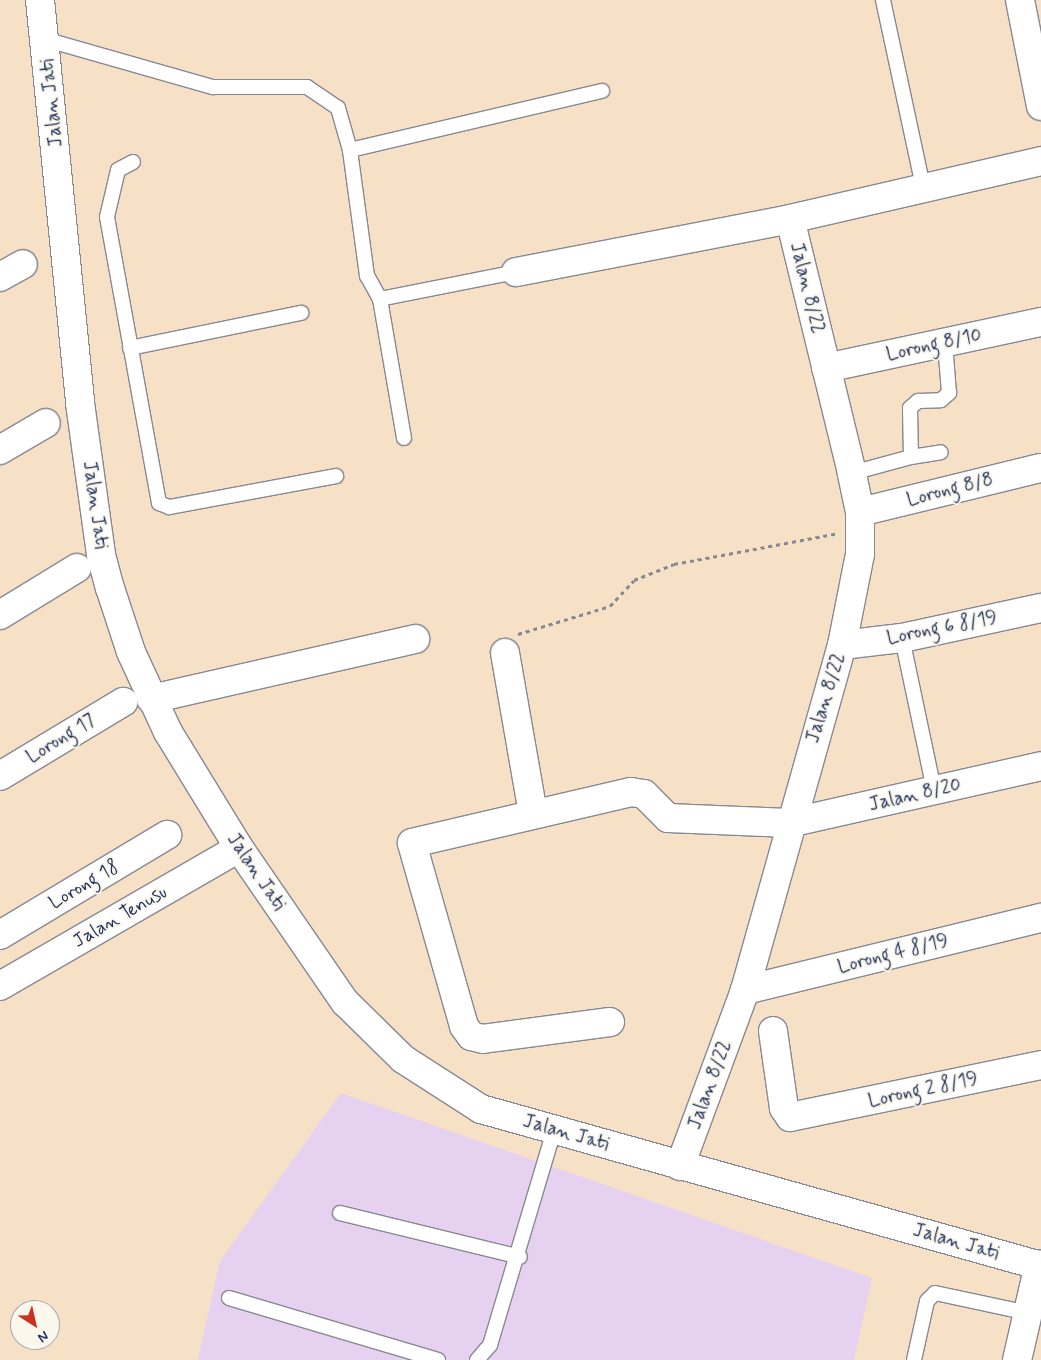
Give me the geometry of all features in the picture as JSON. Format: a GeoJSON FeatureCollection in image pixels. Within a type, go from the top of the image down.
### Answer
{"type":"FeatureCollection","features":[{"type":"Feature","properties":{"kind":"street","name":"Jalan Jati"},"geometry":{"type":"LineString","coordinates":[[40,0],[80,403],[101,555],[131,652],[151,699],[239,848],[346,1002],[403,1059],[481,1109],[1040,1266]]}},
{"type":"Feature","properties":{"kind":"street"},"geometry":{"type":"LineString","coordinates":[[1020,0],[1041,106]]}},
{"type":"Feature","properties":{"kind":"street","name":"Jalan 8/22"},"geometry":{"type":"LineString","coordinates":[[516,272],[790,219],[923,186],[1041,161]]}},
{"type":"Feature","properties":{"kind":"street","name":"Jalan 8/22"},"geometry":{"type":"LineString","coordinates":[[680,1166],[745,990],[789,823],[842,645],[860,554],[860,512],[852,473],[790,219]]}},
{"type":"Feature","properties":{"kind":"street"},"geometry":{"type":"LineString","coordinates":[[0,277],[23,264]]}},
{"type":"Feature","properties":{"kind":"street","name":"Lorong 8/10"},"geometry":{"type":"LineString","coordinates":[[826,368],[1041,322]]}},
{"type":"Feature","properties":{"kind":"street"},"geometry":{"type":"LineString","coordinates":[[0,450],[46,423]]}},
{"type":"Feature","properties":{"kind":"street","name":"Lorong 8/8"},"geometry":{"type":"LineString","coordinates":[[860,512],[1041,468]]}},
{"type":"Feature","properties":{"kind":"street"},"geometry":{"type":"LineString","coordinates":[[0,615],[77,568]]}},
{"type":"Feature","properties":{"kind":"street","name":"Lorong 6 8/19"},"geometry":{"type":"LineString","coordinates":[[842,645],[902,638],[1041,608]]}},
{"type":"Feature","properties":{"kind":"street"},"geometry":{"type":"LineString","coordinates":[[151,699],[415,639]]}},
{"type":"Feature","properties":{"kind":"street"},"geometry":{"type":"LineString","coordinates":[[505,653],[533,813],[412,844],[464,1026],[472,1036],[483,1039],[610,1022]]}},
{"type":"Feature","properties":{"kind":"street","name":"Lorong 17"},"geometry":{"type":"LineString","coordinates":[[0,776],[123,702]]}},
{"type":"Feature","properties":{"kind":"street","name":"Jalan 8/20"},"geometry":{"type":"LineString","coordinates":[[533,813],[638,792],[668,818],[789,823],[1041,766]]}},
{"type":"Feature","properties":{"kind":"street","name":"Lorong 18"},"geometry":{"type":"LineString","coordinates":[[0,935],[167,835]]}},
{"type":"Feature","properties":{"kind":"street","name":"Jalan Tenusu"},"geometry":{"type":"LineString","coordinates":[[0,986],[239,848]]}},
{"type":"Feature","properties":{"kind":"street","name":"Lorong 4 8/19"},"geometry":{"type":"LineString","coordinates":[[745,990],[1041,918]]}},
{"type":"Feature","properties":{"kind":"street","name":"Lorong 2 8/19"},"geometry":{"type":"LineString","coordinates":[[773,1031],[784,1108],[790,1117],[805,1116],[1041,1065]]}},
{"type":"Feature","properties":{"kind":"street"},"geometry":{"type":"LineString","coordinates":[[1017,1360],[1040,1266]]}},
{"type":"Feature","properties":{"kind":"lane"},"geometry":{"type":"LineString","coordinates":[[883,0],[923,186]]}},
{"type":"Feature","properties":{"kind":"lane"},"geometry":{"type":"LineString","coordinates":[[44,40],[213,87],[307,87],[338,108],[350,150],[367,276],[380,299],[404,438]]}},
{"type":"Feature","properties":{"kind":"lane"},"geometry":{"type":"LineString","coordinates":[[350,150],[602,91]]}},
{"type":"Feature","properties":{"kind":"lane"},"geometry":{"type":"LineString","coordinates":[[133,162],[118,170],[107,216],[157,498],[164,506],[336,476]]}},
{"type":"Feature","properties":{"kind":"lane"},"geometry":{"type":"LineString","coordinates":[[380,299],[516,272]]}},
{"type":"Feature","properties":{"kind":"lane"},"geometry":{"type":"LineString","coordinates":[[130,348],[301,313]]}},
{"type":"Feature","properties":{"kind":"lane"},"geometry":{"type":"LineString","coordinates":[[911,457],[910,408],[949,393],[945,342]]}},
{"type":"Feature","properties":{"kind":"lane"},"geometry":{"type":"LineString","coordinates":[[852,473],[911,457],[941,452]]}},
{"type":"Feature","properties":{"kind":"lane"},"geometry":{"type":"LineString","coordinates":[[902,638],[934,790]]}},
{"type":"Feature","properties":{"kind":"lane"},"geometry":{"type":"LineString","coordinates":[[477,1360],[490,1345],[520,1256],[554,1130]]}},
{"type":"Feature","properties":{"kind":"lane"},"geometry":{"type":"LineString","coordinates":[[340,1213],[520,1256]]}},
{"type":"Feature","properties":{"kind":"lane"},"geometry":{"type":"LineString","coordinates":[[914,1360],[928,1301],[935,1293],[1028,1313]]}},
{"type":"Feature","properties":{"kind":"lane"},"geometry":{"type":"LineString","coordinates":[[229,1298],[438,1360]]}},
{"type":"Feature","properties":{"kind":"path"},"geometry":{"type":"LineString","coordinates":[[505,653],[512,637],[535,626],[610,606],[634,580],[650,572],[838,534]]}},
{"type":"Feature","properties":{"kind":"shaded area"},"geometry":{"type":"Polygon","coordinates":[[[341,1093],[872,1278],[854,1360],[198,1360],[220,1261],[341,1093]]]}}]}
